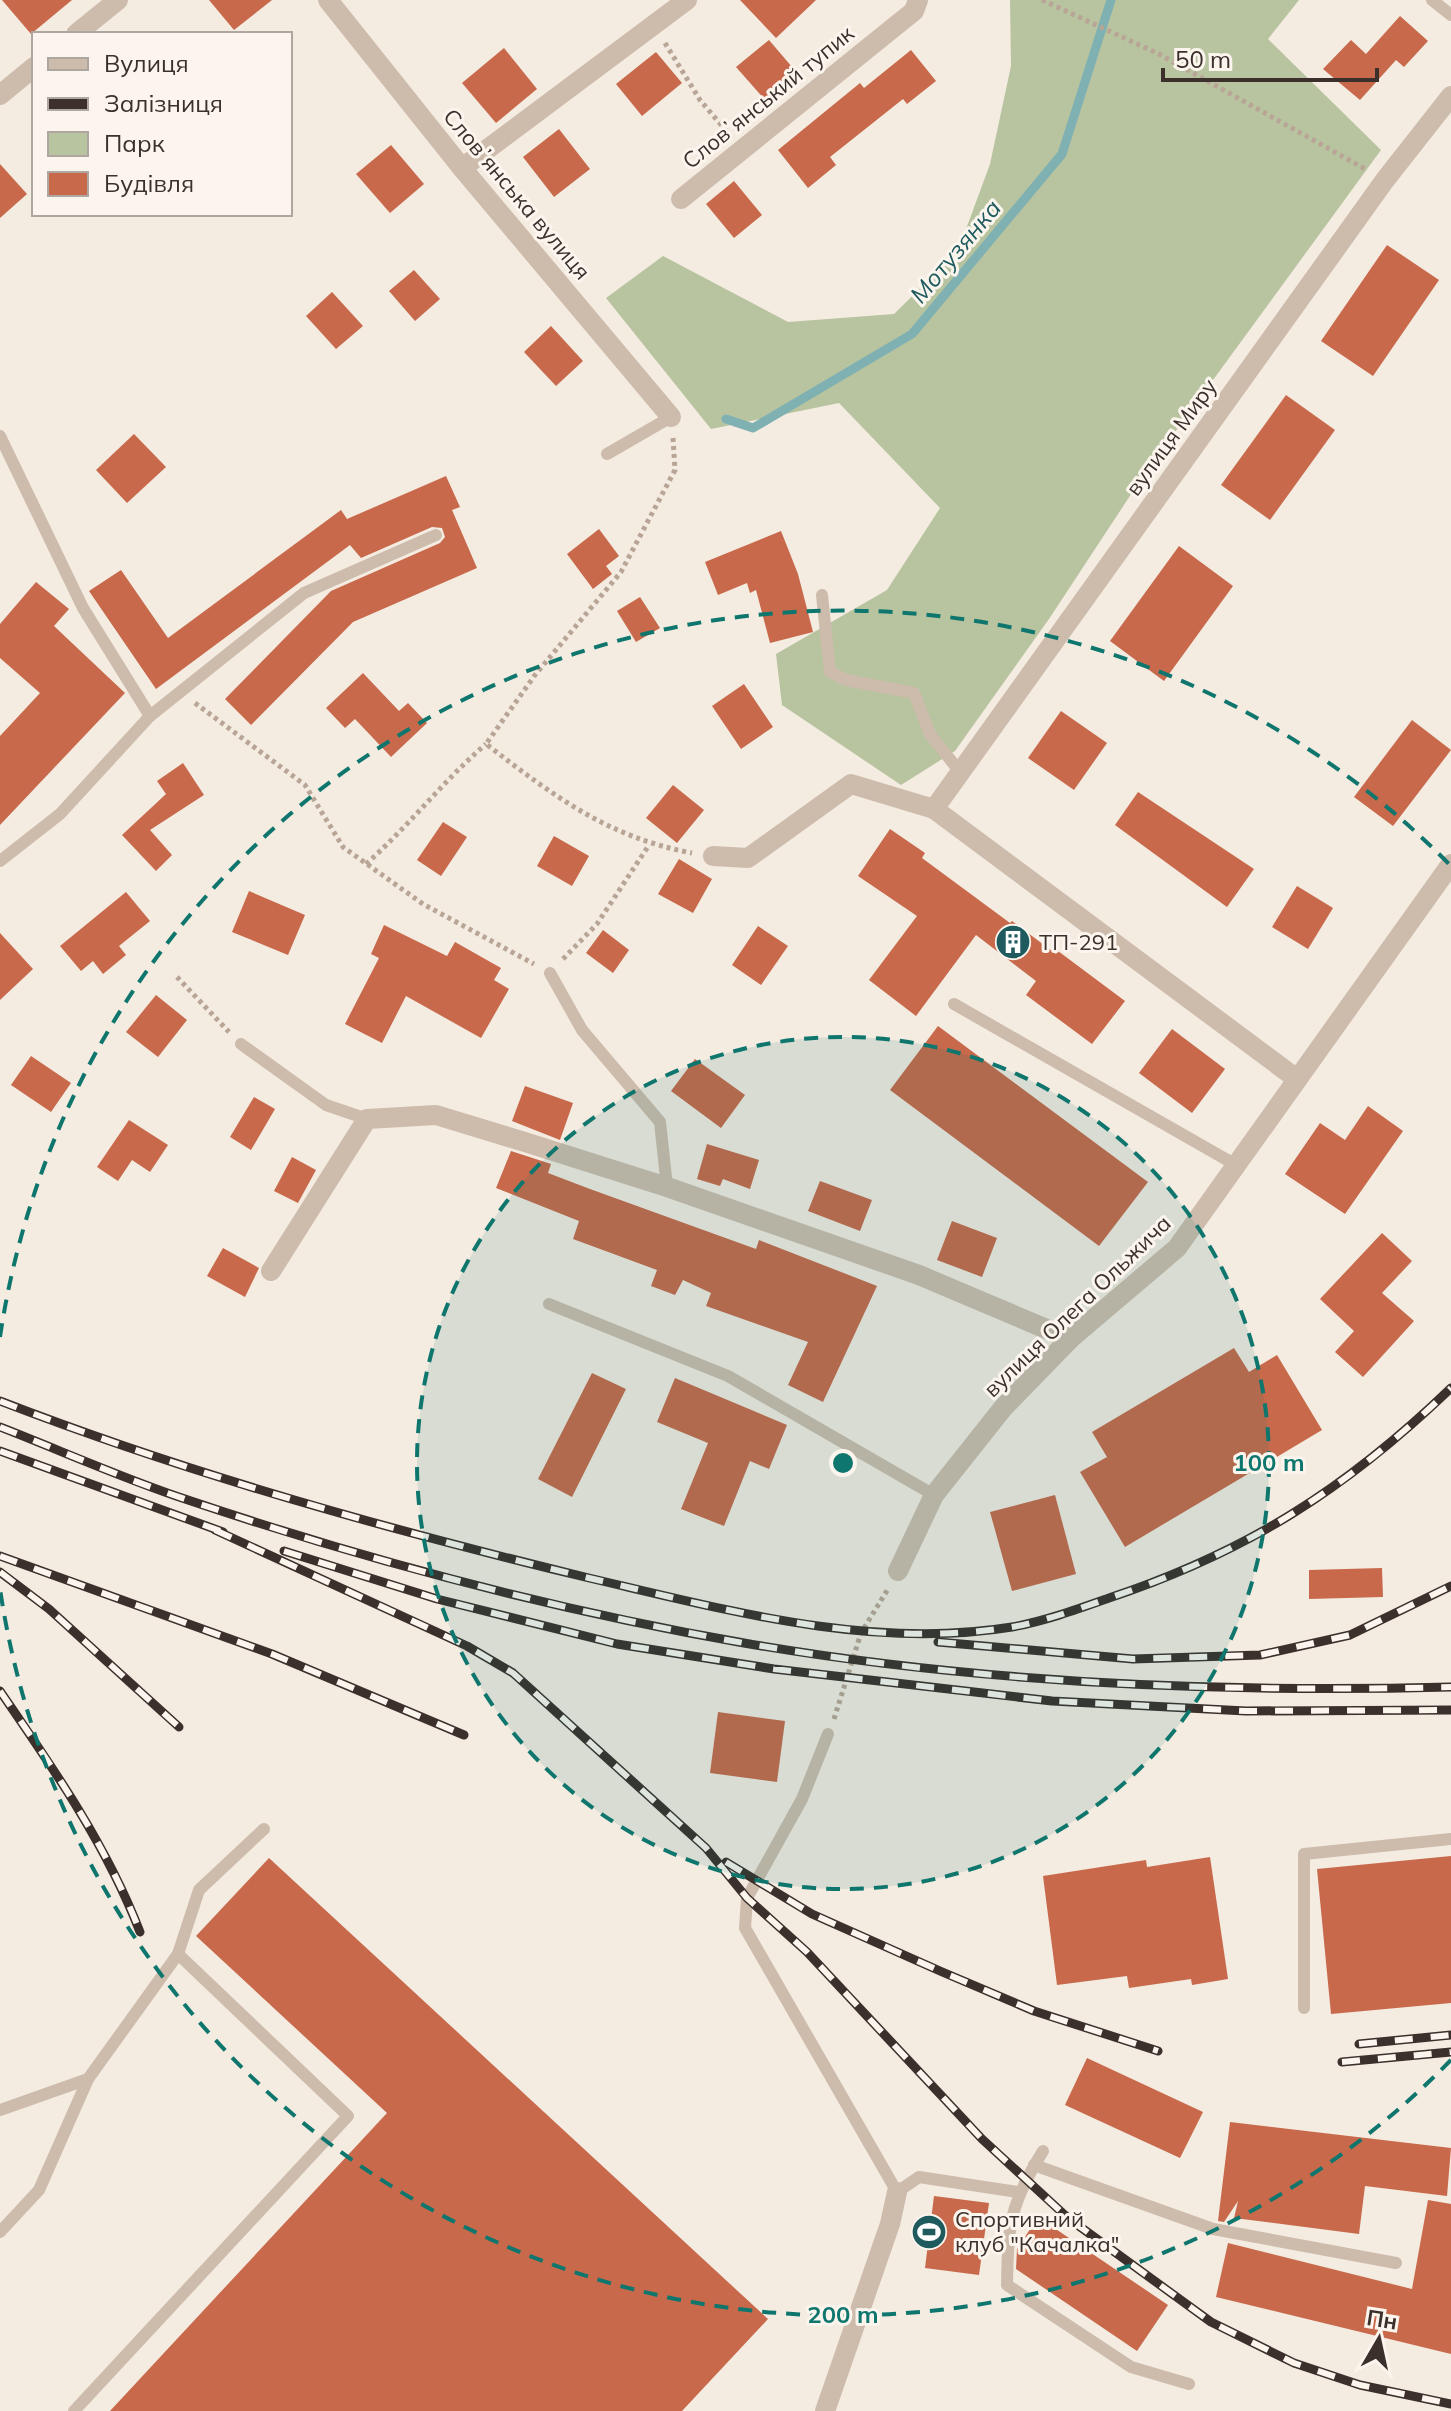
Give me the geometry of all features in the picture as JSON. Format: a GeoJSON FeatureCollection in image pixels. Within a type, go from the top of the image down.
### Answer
{"type":"FeatureCollection","features":[{"type":"Feature","properties":{"kind":"street"},"geometry":{"type":"LineString","coordinates":[[78,32],[118,0]]}},
{"type":"Feature","properties":{"kind":"street","name":"Словʼянська вулиця"},"geometry":{"type":"LineString","coordinates":[[328,0],[462,168],[671,417]]}},
{"type":"Feature","properties":{"kind":"street"},"geometry":{"type":"LineString","coordinates":[[462,168],[687,0]]}},
{"type":"Feature","properties":{"kind":"street","name":"Словʼянський тупик"},"geometry":{"type":"LineString","coordinates":[[681,199],[914,11],[918,0]]}},
{"type":"Feature","properties":{"kind":"street"},"geometry":{"type":"LineString","coordinates":[[0,95],[32,69]]}},
{"type":"Feature","properties":{"kind":"street","name":"вулиця Миру"},"geometry":{"type":"LineString","coordinates":[[934,809],[1385,180],[1451,96]]}},
{"type":"Feature","properties":{"kind":"street"},"geometry":{"type":"LineString","coordinates":[[713,856],[748,858],[851,784],[934,809],[1297,1079]]}},
{"type":"Feature","properties":{"kind":"street","name":"вулиця Олега Ольжича"},"geometry":{"type":"LineString","coordinates":[[898,1571],[934,1495],[1003,1408],[1070,1339],[1177,1248],[1451,864]]}},
{"type":"Feature","properties":{"kind":"street"},"geometry":{"type":"LineString","coordinates":[[271,1271],[367,1119],[436,1115],[667,1187],[919,1275],[1070,1339]]}},
{"type":"Feature","properties":{"kind":"street"},"geometry":{"type":"LineString","coordinates":[[825,2411],[890,2224],[897,2192]]}},
{"type":"Feature","properties":{"kind":"lane"},"geometry":{"type":"LineString","coordinates":[[1432,0],[1451,15]]}},
{"type":"Feature","properties":{"kind":"lane"},"geometry":{"type":"LineString","coordinates":[[607,454],[671,417]]}},
{"type":"Feature","properties":{"kind":"lane"},"geometry":{"type":"LineString","coordinates":[[0,436],[83,608],[150,716]]}},
{"type":"Feature","properties":{"kind":"lane"},"geometry":{"type":"LineString","coordinates":[[0,861],[60,814],[150,716],[304,593],[436,535]]}},
{"type":"Feature","properties":{"kind":"lane"},"geometry":{"type":"LineString","coordinates":[[822,595],[830,672],[846,680],[914,693],[930,734],[960,772]]}},
{"type":"Feature","properties":{"kind":"lane"},"geometry":{"type":"LineString","coordinates":[[550,973],[582,1030],[660,1122],[667,1187]]}},
{"type":"Feature","properties":{"kind":"lane"},"geometry":{"type":"LineString","coordinates":[[954,1004],[1236,1165]]}},
{"type":"Feature","properties":{"kind":"lane"},"geometry":{"type":"LineString","coordinates":[[241,1044],[326,1105],[367,1119]]}},
{"type":"Feature","properties":{"kind":"lane"},"geometry":{"type":"LineString","coordinates":[[549,1304],[728,1376],[934,1495]]}},
{"type":"Feature","properties":{"kind":"lane"},"geometry":{"type":"LineString","coordinates":[[828,1734],[802,1799],[747,1898],[745,1928],[897,2192],[919,2177],[1018,2192]]}},
{"type":"Feature","properties":{"kind":"lane"},"geometry":{"type":"LineString","coordinates":[[0,2232],[39,2190],[88,2079],[178,1954],[199,1890],[264,1829]]}},
{"type":"Feature","properties":{"kind":"lane"},"geometry":{"type":"LineString","coordinates":[[1304,2008],[1304,1854],[1451,1839]]}},
{"type":"Feature","properties":{"kind":"lane"},"geometry":{"type":"LineString","coordinates":[[74,2411],[348,2116],[178,1954]]}},
{"type":"Feature","properties":{"kind":"lane"},"geometry":{"type":"LineString","coordinates":[[0,2110],[88,2079]]}},
{"type":"Feature","properties":{"kind":"lane"},"geometry":{"type":"LineString","coordinates":[[1043,2151],[1018,2192],[1010,2217],[1007,2285],[1131,2367],[1189,2384]]}},
{"type":"Feature","properties":{"kind":"lane"},"geometry":{"type":"LineString","coordinates":[[1034,2165],[1213,2229],[1396,2263]]}},
{"type":"Feature","properties":{"kind":"path"},"geometry":{"type":"LineString","coordinates":[[1042,0],[1159,54],[1385,180]]}},
{"type":"Feature","properties":{"kind":"path"},"geometry":{"type":"LineString","coordinates":[[653,25],[700,100],[742,149]]}},
{"type":"Feature","properties":{"kind":"path"},"geometry":{"type":"LineString","coordinates":[[366,864],[401,833],[451,774],[486,744],[535,675],[621,572],[675,470],[671,417]]}},
{"type":"Feature","properties":{"kind":"path"},"geometry":{"type":"LineString","coordinates":[[181,693],[305,785],[343,847],[423,904],[550,973],[597,924],[649,845]]}},
{"type":"Feature","properties":{"kind":"path"},"geometry":{"type":"LineString","coordinates":[[486,744],[562,802],[649,845],[713,856]]}},
{"type":"Feature","properties":{"kind":"path"},"geometry":{"type":"LineString","coordinates":[[177,977],[241,1044]]}},
{"type":"Feature","properties":{"kind":"path"},"geometry":{"type":"LineString","coordinates":[[828,1734],[861,1633],[898,1571]]}},
{"type":"Feature","properties":{"kind":"green space"},"geometry":{"type":"Polygon","coordinates":[[[1010,0],[1299,0],[1268,39],[1381,150],[1145,473],[1049,619],[955,751],[901,785],[782,705],[776,654],[887,590],[940,508],[839,403],[711,429],[606,298],[663,256],[788,322],[894,314],[958,251],[990,164],[1011,66],[1010,0]]]}},
{"type":"Feature","properties":{"kind":"building"},"geometry":{"type":"Polygon","coordinates":[[[2,0],[72,0],[32,32],[2,0]]]}},
{"type":"Feature","properties":{"kind":"building"},"geometry":{"type":"Polygon","coordinates":[[[209,0],[272,0],[234,30],[209,0]]]}},
{"type":"Feature","properties":{"kind":"building"},"geometry":{"type":"Polygon","coordinates":[[[740,0],[816,0],[776,38],[740,0]]]}},
{"type":"Feature","properties":{"kind":"building"},"geometry":{"type":"Polygon","coordinates":[[[1400,16],[1428,41],[1404,67],[1396,60],[1360,100],[1323,69],[1351,40],[1366,54],[1400,16]]]}},
{"type":"Feature","properties":{"kind":"building"},"geometry":{"type":"Polygon","coordinates":[[[769,40],[798,74],[766,101],[736,67],[769,40]]]}},
{"type":"Feature","properties":{"kind":"building"},"geometry":{"type":"Polygon","coordinates":[[[504,48],[537,89],[496,123],[462,83],[504,48]]]}},
{"type":"Feature","properties":{"kind":"building"},"geometry":{"type":"Polygon","coordinates":[[[911,50],[936,81],[907,104],[903,99],[830,157],[836,165],[808,188],[778,150],[860,83],[864,88],[911,50]]]}},
{"type":"Feature","properties":{"kind":"building"},"geometry":{"type":"Polygon","coordinates":[[[656,52],[682,83],[642,116],[616,84],[656,52]]]}},
{"type":"Feature","properties":{"kind":"building"},"geometry":{"type":"Polygon","coordinates":[[[559,129],[590,169],[554,197],[523,157],[559,129]]]}},
{"type":"Feature","properties":{"kind":"building"},"geometry":{"type":"Polygon","coordinates":[[[391,145],[424,184],[390,213],[356,174],[391,145]]]}},
{"type":"Feature","properties":{"kind":"building"},"geometry":{"type":"Polygon","coordinates":[[[0,164],[27,194],[0,218],[0,164]]]}},
{"type":"Feature","properties":{"kind":"building"},"geometry":{"type":"Polygon","coordinates":[[[734,181],[762,215],[734,238],[706,204],[734,181]]]}},
{"type":"Feature","properties":{"kind":"building"},"geometry":{"type":"Polygon","coordinates":[[[1387,245],[1439,280],[1373,376],[1321,341],[1387,245]]]}},
{"type":"Feature","properties":{"kind":"building"},"geometry":{"type":"Polygon","coordinates":[[[414,270],[440,299],[415,321],[389,291],[414,270]]]}},
{"type":"Feature","properties":{"kind":"building"},"geometry":{"type":"Polygon","coordinates":[[[332,292],[363,326],[336,349],[306,316],[332,292]]]}},
{"type":"Feature","properties":{"kind":"building"},"geometry":{"type":"Polygon","coordinates":[[[551,326],[583,361],[556,386],[524,352],[551,326]]]}},
{"type":"Feature","properties":{"kind":"building"},"geometry":{"type":"Polygon","coordinates":[[[1286,395],[1335,430],[1270,520],[1221,485],[1286,395]]]}},
{"type":"Feature","properties":{"kind":"building"},"geometry":{"type":"Polygon","coordinates":[[[134,434],[166,467],[127,503],[96,470],[134,434]]]}},
{"type":"Feature","properties":{"kind":"building"},"geometry":{"type":"Polygon","coordinates":[[[446,476],[460,507],[452,510],[477,568],[353,622],[251,725],[225,699],[331,591],[440,543],[445,537],[442,528],[432,527],[361,558],[350,545],[156,689],[89,591],[121,570],[168,638],[341,510],[347,519],[446,476]]]}},
{"type":"Feature","properties":{"kind":"building"},"geometry":{"type":"Polygon","coordinates":[[[599,529],[619,556],[606,566],[612,574],[593,589],[567,554],[599,529]]]}},
{"type":"Feature","properties":{"kind":"building"},"geometry":{"type":"Polygon","coordinates":[[[781,531],[798,574],[813,632],[770,643],[756,590],[750,593],[747,583],[718,595],[705,562],[781,531]]]}},
{"type":"Feature","properties":{"kind":"building"},"geometry":{"type":"Polygon","coordinates":[[[1179,546],[1233,586],[1164,681],[1110,641],[1179,546]]]}},
{"type":"Feature","properties":{"kind":"building"},"geometry":{"type":"Polygon","coordinates":[[[36,582],[69,609],[54,626],[125,693],[0,825],[0,736],[40,693],[0,658],[0,624],[36,582]]]}},
{"type":"Feature","properties":{"kind":"building"},"geometry":{"type":"Polygon","coordinates":[[[640,597],[660,628],[636,642],[617,611],[640,597]]]}},
{"type":"Feature","properties":{"kind":"building"},"geometry":{"type":"Polygon","coordinates":[[[363,673],[399,711],[408,703],[427,723],[391,757],[355,719],[345,728],[326,708],[363,673]]]}},
{"type":"Feature","properties":{"kind":"building"},"geometry":{"type":"Polygon","coordinates":[[[744,684],[773,727],[741,749],[712,706],[744,684]]]}},
{"type":"Feature","properties":{"kind":"building"},"geometry":{"type":"Polygon","coordinates":[[[1061,711],[1107,743],[1074,790],[1028,758],[1061,711]]]}},
{"type":"Feature","properties":{"kind":"building"},"geometry":{"type":"Polygon","coordinates":[[[1412,720],[1451,750],[1393,826],[1354,797],[1412,720]]]}},
{"type":"Feature","properties":{"kind":"building"},"geometry":{"type":"Polygon","coordinates":[[[183,763],[204,795],[150,830],[172,855],[156,871],[122,835],[166,794],[157,781],[183,763]]]}},
{"type":"Feature","properties":{"kind":"building"},"geometry":{"type":"Polygon","coordinates":[[[673,785],[704,810],[677,843],[646,818],[673,785]]]}},
{"type":"Feature","properties":{"kind":"building"},"geometry":{"type":"Polygon","coordinates":[[[1138,792],[1254,869],[1227,907],[1115,825],[1138,792]]]}},
{"type":"Feature","properties":{"kind":"building"},"geometry":{"type":"Polygon","coordinates":[[[443,822],[467,837],[441,876],[417,860],[443,822]]]}},
{"type":"Feature","properties":{"kind":"building"},"geometry":{"type":"Polygon","coordinates":[[[890,829],[925,853],[922,858],[1010,923],[1012,921],[1056,954],[1058,951],[1125,1001],[1092,1044],[1026,995],[1036,981],[976,935],[916,1016],[869,980],[917,916],[858,876],[890,829]]]}},
{"type":"Feature","properties":{"kind":"building"},"geometry":{"type":"Polygon","coordinates":[[[554,836],[589,856],[572,886],[537,866],[554,836]]]}},
{"type":"Feature","properties":{"kind":"building"},"geometry":{"type":"Polygon","coordinates":[[[679,859],[712,879],[693,913],[658,894],[679,859]]]}},
{"type":"Feature","properties":{"kind":"building"},"geometry":{"type":"Polygon","coordinates":[[[1297,886],[1333,908],[1308,949],[1272,927],[1297,886]]]}},
{"type":"Feature","properties":{"kind":"building"},"geometry":{"type":"Polygon","coordinates":[[[249,891],[305,915],[288,955],[232,932],[249,891]]]}},
{"type":"Feature","properties":{"kind":"building"},"geometry":{"type":"Polygon","coordinates":[[[126,892],[150,921],[119,946],[126,955],[103,974],[93,961],[81,971],[60,946],[126,892]]]}},
{"type":"Feature","properties":{"kind":"building"},"geometry":{"type":"Polygon","coordinates":[[[384,925],[447,956],[455,942],[501,968],[494,980],[509,989],[481,1038],[406,996],[382,1043],[345,1024],[379,958],[371,954],[384,925]]]}},
{"type":"Feature","properties":{"kind":"building"},"geometry":{"type":"Polygon","coordinates":[[[758,926],[788,946],[761,985],[732,965],[758,926]]]}},
{"type":"Feature","properties":{"kind":"building"},"geometry":{"type":"Polygon","coordinates":[[[603,930],[629,950],[613,973],[586,953],[603,930]]]}},
{"type":"Feature","properties":{"kind":"building"},"geometry":{"type":"Polygon","coordinates":[[[0,933],[33,969],[0,1000],[0,933]]]}},
{"type":"Feature","properties":{"kind":"building"},"geometry":{"type":"Polygon","coordinates":[[[156,995],[187,1020],[158,1057],[126,1032],[156,995]]]}},
{"type":"Feature","properties":{"kind":"building"},"geometry":{"type":"Polygon","coordinates":[[[938,1026],[1148,1182],[1099,1246],[890,1090],[938,1026]]]}},
{"type":"Feature","properties":{"kind":"building"},"geometry":{"type":"Polygon","coordinates":[[[1172,1029],[1225,1069],[1192,1113],[1139,1073],[1172,1029]]]}},
{"type":"Feature","properties":{"kind":"building"},"geometry":{"type":"Polygon","coordinates":[[[31,1056],[71,1083],[51,1112],[11,1085],[31,1056]]]}},
{"type":"Feature","properties":{"kind":"building"},"geometry":{"type":"Polygon","coordinates":[[[695,1059],[745,1095],[721,1128],[671,1091],[695,1059]]]}},
{"type":"Feature","properties":{"kind":"building"},"geometry":{"type":"Polygon","coordinates":[[[525,1086],[573,1103],[560,1140],[512,1121],[525,1086]]]}},
{"type":"Feature","properties":{"kind":"building"},"geometry":{"type":"Polygon","coordinates":[[[254,1097],[275,1109],[251,1150],[230,1137],[254,1097]]]}},
{"type":"Feature","properties":{"kind":"building"},"geometry":{"type":"Polygon","coordinates":[[[1368,1106],[1403,1131],[1345,1214],[1285,1174],[1320,1123],[1345,1140],[1368,1106]]]}},
{"type":"Feature","properties":{"kind":"building"},"geometry":{"type":"Polygon","coordinates":[[[129,1120],[168,1145],[150,1172],[132,1160],[118,1181],[97,1167],[129,1120]]]}},
{"type":"Feature","properties":{"kind":"building"},"geometry":{"type":"Polygon","coordinates":[[[707,1144],[759,1160],[750,1189],[723,1179],[720,1186],[697,1179],[707,1144]]]}},
{"type":"Feature","properties":{"kind":"building"},"geometry":{"type":"Polygon","coordinates":[[[511,1151],[551,1164],[548,1173],[590,1189],[756,1249],[759,1240],[877,1286],[823,1402],[788,1385],[808,1342],[706,1306],[711,1293],[683,1280],[675,1295],[651,1286],[657,1270],[573,1239],[579,1221],[496,1188],[511,1151]]]}},
{"type":"Feature","properties":{"kind":"building"},"geometry":{"type":"Polygon","coordinates":[[[292,1157],[316,1170],[298,1203],[274,1191],[292,1157]]]}},
{"type":"Feature","properties":{"kind":"building"},"geometry":{"type":"Polygon","coordinates":[[[820,1181],[872,1200],[860,1231],[808,1211],[820,1181]]]}},
{"type":"Feature","properties":{"kind":"building"},"geometry":{"type":"Polygon","coordinates":[[[952,1221],[997,1238],[982,1277],[937,1260],[952,1221]]]}},
{"type":"Feature","properties":{"kind":"building"},"geometry":{"type":"Polygon","coordinates":[[[1382,1233],[1412,1261],[1382,1293],[1414,1321],[1363,1377],[1335,1352],[1354,1331],[1320,1299],[1382,1233]]]}},
{"type":"Feature","properties":{"kind":"building"},"geometry":{"type":"Polygon","coordinates":[[[223,1248],[259,1268],[245,1297],[207,1276],[223,1248]]]}},
{"type":"Feature","properties":{"kind":"building"},"geometry":{"type":"Polygon","coordinates":[[[1234,1348],[1249,1372],[1277,1355],[1322,1430],[1125,1547],[1080,1472],[1107,1457],[1092,1432],[1234,1348]]]}},
{"type":"Feature","properties":{"kind":"building"},"geometry":{"type":"Polygon","coordinates":[[[592,1373],[626,1389],[572,1497],[538,1479],[592,1373]]]}},
{"type":"Feature","properties":{"kind":"building"},"geometry":{"type":"Polygon","coordinates":[[[675,1378],[787,1425],[769,1469],[750,1461],[724,1526],[681,1509],[708,1443],[657,1422],[675,1378]]]}},
{"type":"Feature","properties":{"kind":"building"},"geometry":{"type":"Polygon","coordinates":[[[1055,1495],[1076,1574],[1012,1591],[990,1512],[1055,1495]]]}},
{"type":"Feature","properties":{"kind":"building"},"geometry":{"type":"Polygon","coordinates":[[[1382,1568],[1383,1597],[1309,1599],[1309,1570],[1382,1568]]]}},
{"type":"Feature","properties":{"kind":"building"},"geometry":{"type":"Polygon","coordinates":[[[718,1712],[785,1721],[777,1782],[710,1773],[718,1712]]]}},
{"type":"Feature","properties":{"kind":"building"},"geometry":{"type":"Polygon","coordinates":[[[1451,1856],[1451,2003],[1331,2014],[1317,1869],[1451,1856]]]}},
{"type":"Feature","properties":{"kind":"building"},"geometry":{"type":"Polygon","coordinates":[[[1210,1857],[1228,1979],[1192,1985],[1191,1979],[1129,1988],[1127,1976],[1057,1985],[1043,1876],[1146,1860],[1147,1867],[1210,1857]]]}},
{"type":"Feature","properties":{"kind":"building"},"geometry":{"type":"Polygon","coordinates":[[[269,1858],[768,2319],[682,2411],[110,2411],[387,2113],[196,1936],[269,1858]]]}},
{"type":"Feature","properties":{"kind":"building"},"geometry":{"type":"Polygon","coordinates":[[[1087,2058],[1203,2112],[1180,2158],[1065,2105],[1087,2058]]]}},
{"type":"Feature","properties":{"kind":"building"},"geometry":{"type":"Polygon","coordinates":[[[1230,2122],[1451,2148],[1447,2196],[1365,2186],[1359,2234],[1234,2218],[1238,2201],[1224,2222],[1218,2221],[1230,2122]]]}},
{"type":"Feature","properties":{"kind":"building"},"geometry":{"type":"Polygon","coordinates":[[[934,2196],[989,2203],[979,2275],[925,2268],[934,2196]]]}},
{"type":"Feature","properties":{"kind":"building"},"geometry":{"type":"Polygon","coordinates":[[[1428,2200],[1451,2204],[1451,2354],[1216,2297],[1228,2243],[1412,2289],[1428,2200]]]}},
{"type":"Feature","properties":{"kind":"building"},"geometry":{"type":"Polygon","coordinates":[[[1038,2217],[1168,2305],[1137,2351],[1016,2269],[1017,2249],[1038,2217]]]}},
{"type":"Feature","properties":{"kind":"waterway","name":"Мотузянка"},"geometry":{"type":"LineString","coordinates":[[726,419],[753,428],[912,334],[1062,154],[1111,0]]}},
{"type":"Feature","properties":{"kind":"railway"},"geometry":{"type":"LineString","coordinates":[[0,1401],[218,1477],[514,1560],[746,1614],[852,1630],[905,1634],[959,1633],[1037,1621],[1159,1580],[1206,1560],[1292,1514],[1333,1487],[1373,1457],[1451,1388]]}},
{"type":"Feature","properties":{"kind":"railway"},"geometry":{"type":"LineString","coordinates":[[0,1427],[164,1492],[325,1543],[533,1599],[744,1643],[919,1668],[1096,1682],[1274,1688],[1451,1687]]}},
{"type":"Feature","properties":{"kind":"railway"},"geometry":{"type":"LineString","coordinates":[[0,1451],[223,1532]]}},
{"type":"Feature","properties":{"kind":"railway"},"geometry":{"type":"LineString","coordinates":[[215,1530],[467,1646],[513,1673],[706,1848],[747,1898],[807,1952],[982,2139],[1068,2218],[1211,2322],[1294,2363],[1360,2385],[1451,2404]]}},
{"type":"Feature","properties":{"kind":"railway"},"geometry":{"type":"LineString","coordinates":[[284,1551],[437,1599],[617,1644],[774,1669],[1052,1701],[1246,1711],[1451,1710]]}},
{"type":"Feature","properties":{"kind":"railway"},"geometry":{"type":"LineString","coordinates":[[0,1556],[272,1654],[464,1735]]}},
{"type":"Feature","properties":{"kind":"railway"},"geometry":{"type":"LineString","coordinates":[[0,1572],[49,1609],[179,1727]]}},
{"type":"Feature","properties":{"kind":"railway"},"geometry":{"type":"LineString","coordinates":[[938,1642],[1133,1659],[1260,1655],[1350,1635],[1451,1586]]}},
{"type":"Feature","properties":{"kind":"railway"},"geometry":{"type":"LineString","coordinates":[[0,1691],[95,1837],[140,1932]]}},
{"type":"Feature","properties":{"kind":"railway"},"geometry":{"type":"LineString","coordinates":[[726,1862],[812,1914],[940,1971],[1034,2011],[1158,2051]]}},
{"type":"Feature","properties":{"kind":"railway"},"geometry":{"type":"LineString","coordinates":[[1359,2044],[1451,2035]]}},
{"type":"Feature","properties":{"kind":"railway"},"geometry":{"type":"LineString","coordinates":[[1342,2062],[1451,2052]]}},
{"type":"Feature","properties":{"kind":"place","name":"ТП-291"},"geometry":{"type":"Point","coordinates":[1013,942]}},
{"type":"Feature","properties":{"kind":"place","name":"Спортивний клуб \"Качалка\""},"geometry":{"type":"Point","coordinates":[929,2232]}}]}
